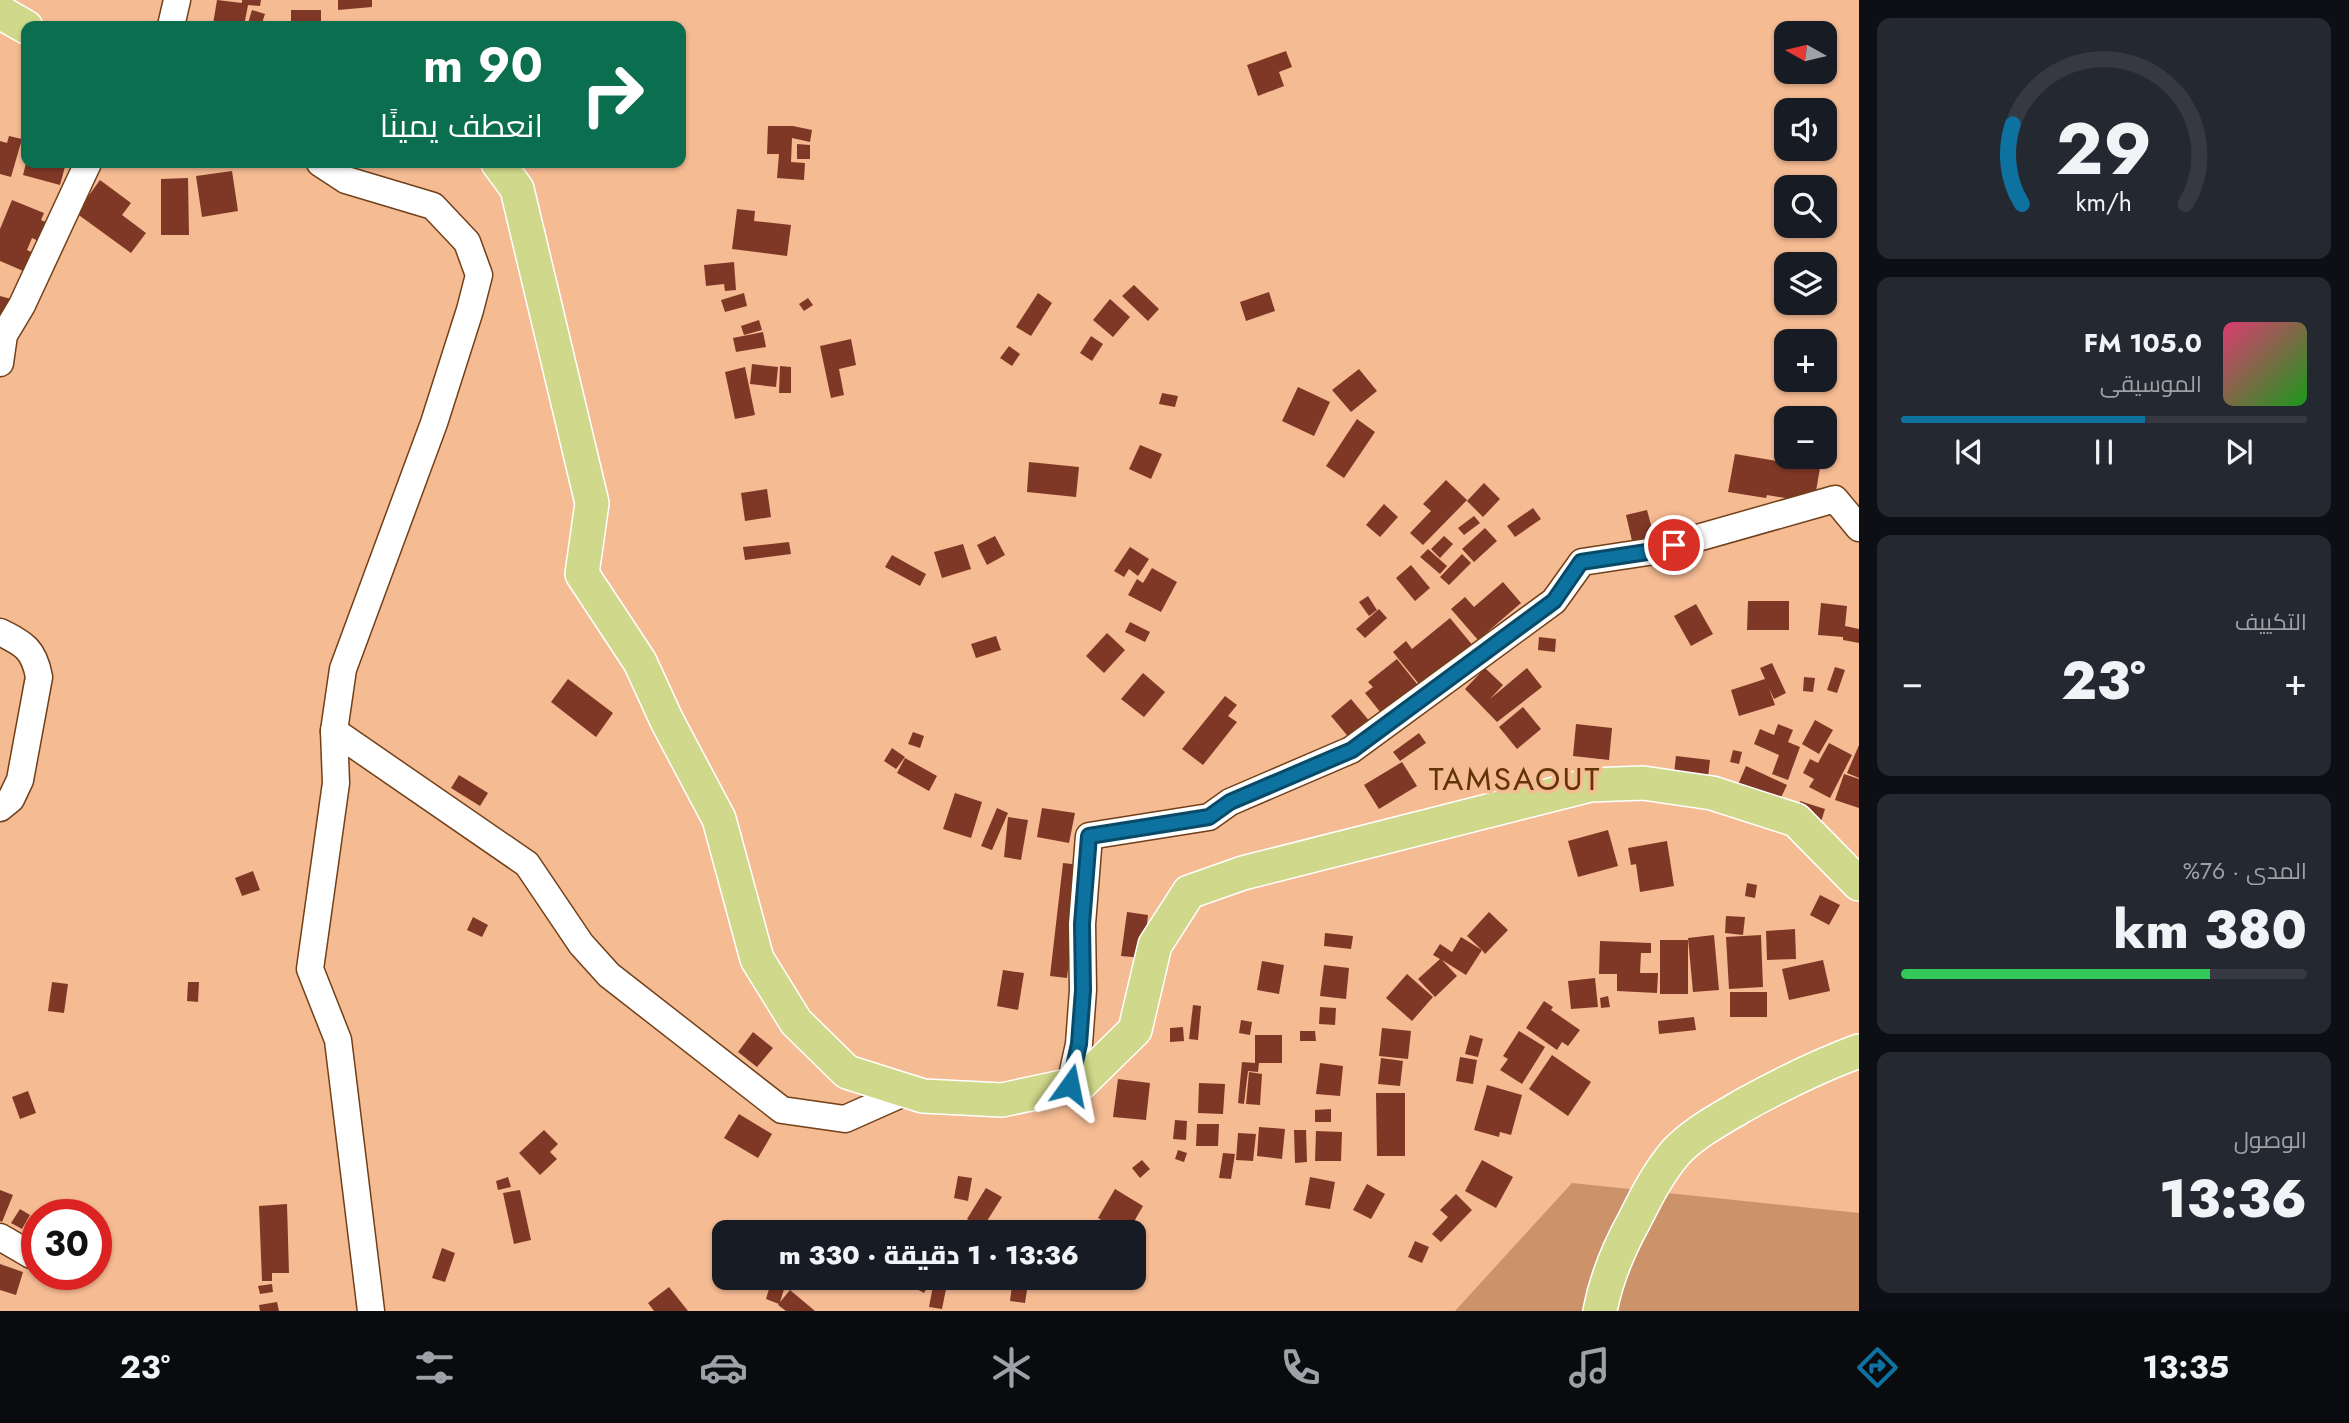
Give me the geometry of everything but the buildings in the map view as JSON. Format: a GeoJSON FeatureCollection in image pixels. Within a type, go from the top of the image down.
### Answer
{"type":"FeatureCollection","features":[{"type":"Feature","properties":{"kind":"main road"},"geometry":{"type":"LineString","coordinates":[[0,12],[21,24]]}},
{"type":"Feature","properties":{"kind":"main road"},"geometry":{"type":"LineString","coordinates":[[502,168],[517,189],[592,503],[582,574],[640,662],[667,721],[719,819],[757,960],[796,1023],[847,1072],[923,1096],[1002,1100],[1081,1083],[1135,1030],[1155,945],[1189,892],[1243,873],[1590,785],[1643,783],[1712,793],[1796,820],[1859,884]]}},
{"type":"Feature","properties":{"kind":"main road"},"geometry":{"type":"LineString","coordinates":[[1600,1311],[1604,1285],[1625,1238],[1658,1175],[1677,1151],[1705,1128],[1766,1093],[1816,1067],[1859,1051]]}},
{"type":"Feature","properties":{"kind":"street"},"geometry":{"type":"LineString","coordinates":[[172,21],[177,0]]}},
{"type":"Feature","properties":{"kind":"street"},"geometry":{"type":"LineString","coordinates":[[0,363],[4,335],[22,305],[86,168]]}},
{"type":"Feature","properties":{"kind":"street"},"geometry":{"type":"LineString","coordinates":[[328,168],[346,180],[433,206],[467,242],[479,275],[434,422],[343,668],[334,731],[336,783],[310,969],[338,1041],[371,1311]]}},
{"type":"Feature","properties":{"kind":"street"},"geometry":{"type":"LineString","coordinates":[[1070,1085],[1079,1044],[1083,990],[1082,924],[1089,836],[1209,817],[1230,802],[1352,750],[1554,601],[1581,562],[1647,552],[1835,499],[1859,528]]}},
{"type":"Feature","properties":{"kind":"street"},"geometry":{"type":"LineString","coordinates":[[0,632],[25,645],[37,664],[39,677],[20,780],[10,799],[0,808]]}},
{"type":"Feature","properties":{"kind":"street"},"geometry":{"type":"LineString","coordinates":[[334,731],[527,864],[582,944],[608,975],[782,1110],[845,1119],[908,1091]]}},
{"type":"Feature","properties":{"kind":"street"},"geometry":{"type":"LineString","coordinates":[[0,1237],[21,1249]]}},
{"type":"Feature","properties":{"kind":"shaded area"},"geometry":{"type":"Polygon","coordinates":[[[1572,1183],[1859,1213],[1859,1311],[1455,1311],[1572,1183]]]}},
{"type":"Feature","properties":{"kind":"district","name":"TAMSAOUT"},"geometry":{"type":"Point","coordinates":[1515,779]}},
{"type":"Feature","properties":{"kind":"route"},"geometry":{"type":"LineString","coordinates":[[1070,1085],[1079,1044],[1083,990],[1082,924],[1089,836],[1209,817],[1230,802],[1352,750],[1554,601],[1581,562],[1674,545]]}}]}
